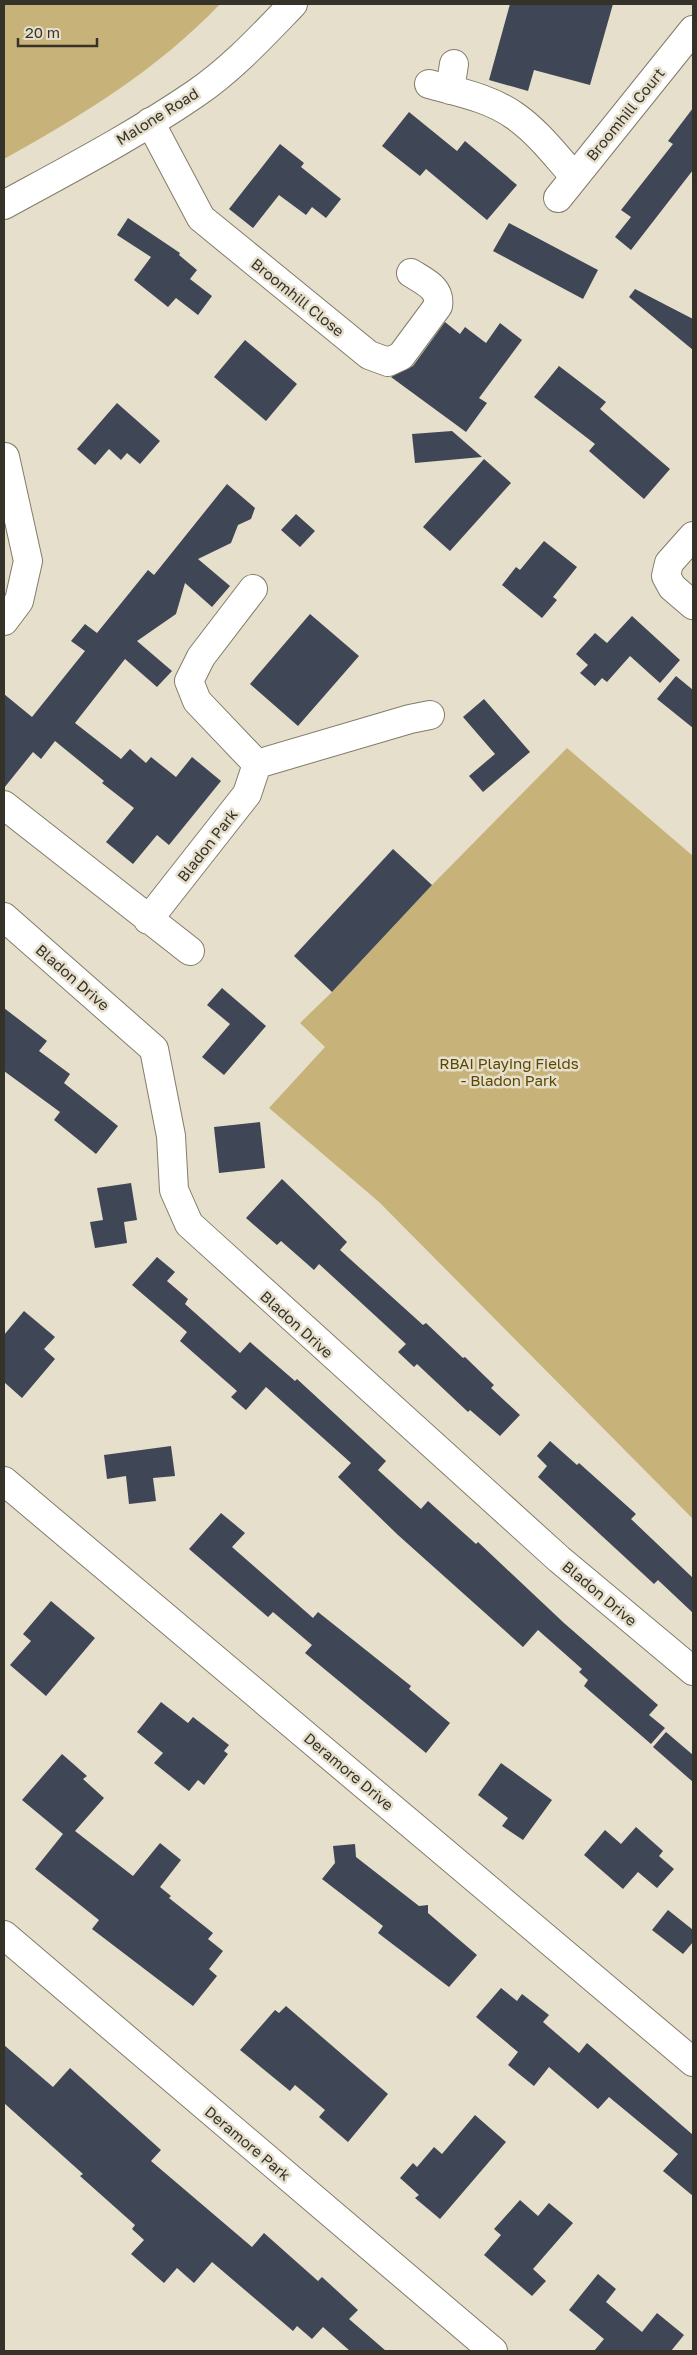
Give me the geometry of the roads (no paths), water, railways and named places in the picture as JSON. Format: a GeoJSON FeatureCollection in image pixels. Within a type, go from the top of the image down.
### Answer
{"type":"FeatureCollection","features":[{"type":"Feature","properties":{"kind":"street","name":"Malone Road"},"geometry":{"type":"LineString","coordinates":[[4,205],[196,94],[256,43],[293,4]]}},
{"type":"Feature","properties":{"kind":"street","name":"Broomhill Court"},"geometry":{"type":"LineString","coordinates":[[558,198],[693,30]]}},
{"type":"Feature","properties":{"kind":"street"},"geometry":{"type":"LineString","coordinates":[[444,79],[515,116],[532,130],[574,176]]}},
{"type":"Feature","properties":{"kind":"street","name":"Broomhill Close"},"geometry":{"type":"LineString","coordinates":[[150,122],[201,218],[369,355],[388,362],[401,356],[438,306],[439,297],[435,289],[412,273]]}},
{"type":"Feature","properties":{"kind":"street"},"geometry":{"type":"LineString","coordinates":[[4,621],[19,601],[28,561],[5,457]]}},
{"type":"Feature","properties":{"kind":"street"},"geometry":{"type":"LineString","coordinates":[[693,536],[669,563],[666,576],[672,587],[693,606]]}},
{"type":"Feature","properties":{"kind":"street"},"geometry":{"type":"LineString","coordinates":[[253,589],[201,657],[189,681],[197,701],[258,764],[410,718],[430,715]]}},
{"type":"Feature","properties":{"kind":"street","name":"Bladon Park"},"geometry":{"type":"LineString","coordinates":[[148,920],[247,794],[258,764]]}},
{"type":"Feature","properties":{"kind":"street"},"geometry":{"type":"LineString","coordinates":[[4,805],[148,920],[190,951]]}},
{"type":"Feature","properties":{"kind":"street","name":"Bladon Drive"},"geometry":{"type":"LineString","coordinates":[[4,917],[154,1049],[171,1136],[174,1190],[189,1224],[559,1559],[693,1671]]}},
{"type":"Feature","properties":{"kind":"street","name":"Deramore Drive"},"geometry":{"type":"LineString","coordinates":[[4,1481],[693,2062]]}},
{"type":"Feature","properties":{"kind":"street","name":"Deramore Park"},"geometry":{"type":"LineString","coordinates":[[4,1935],[493,2351]]}},
{"type":"Feature","properties":{"kind":"park label","name":"RBAI Playing Fields - Bladon Park"},"geometry":{"type":"Point","coordinates":[509,1072]}}]}
